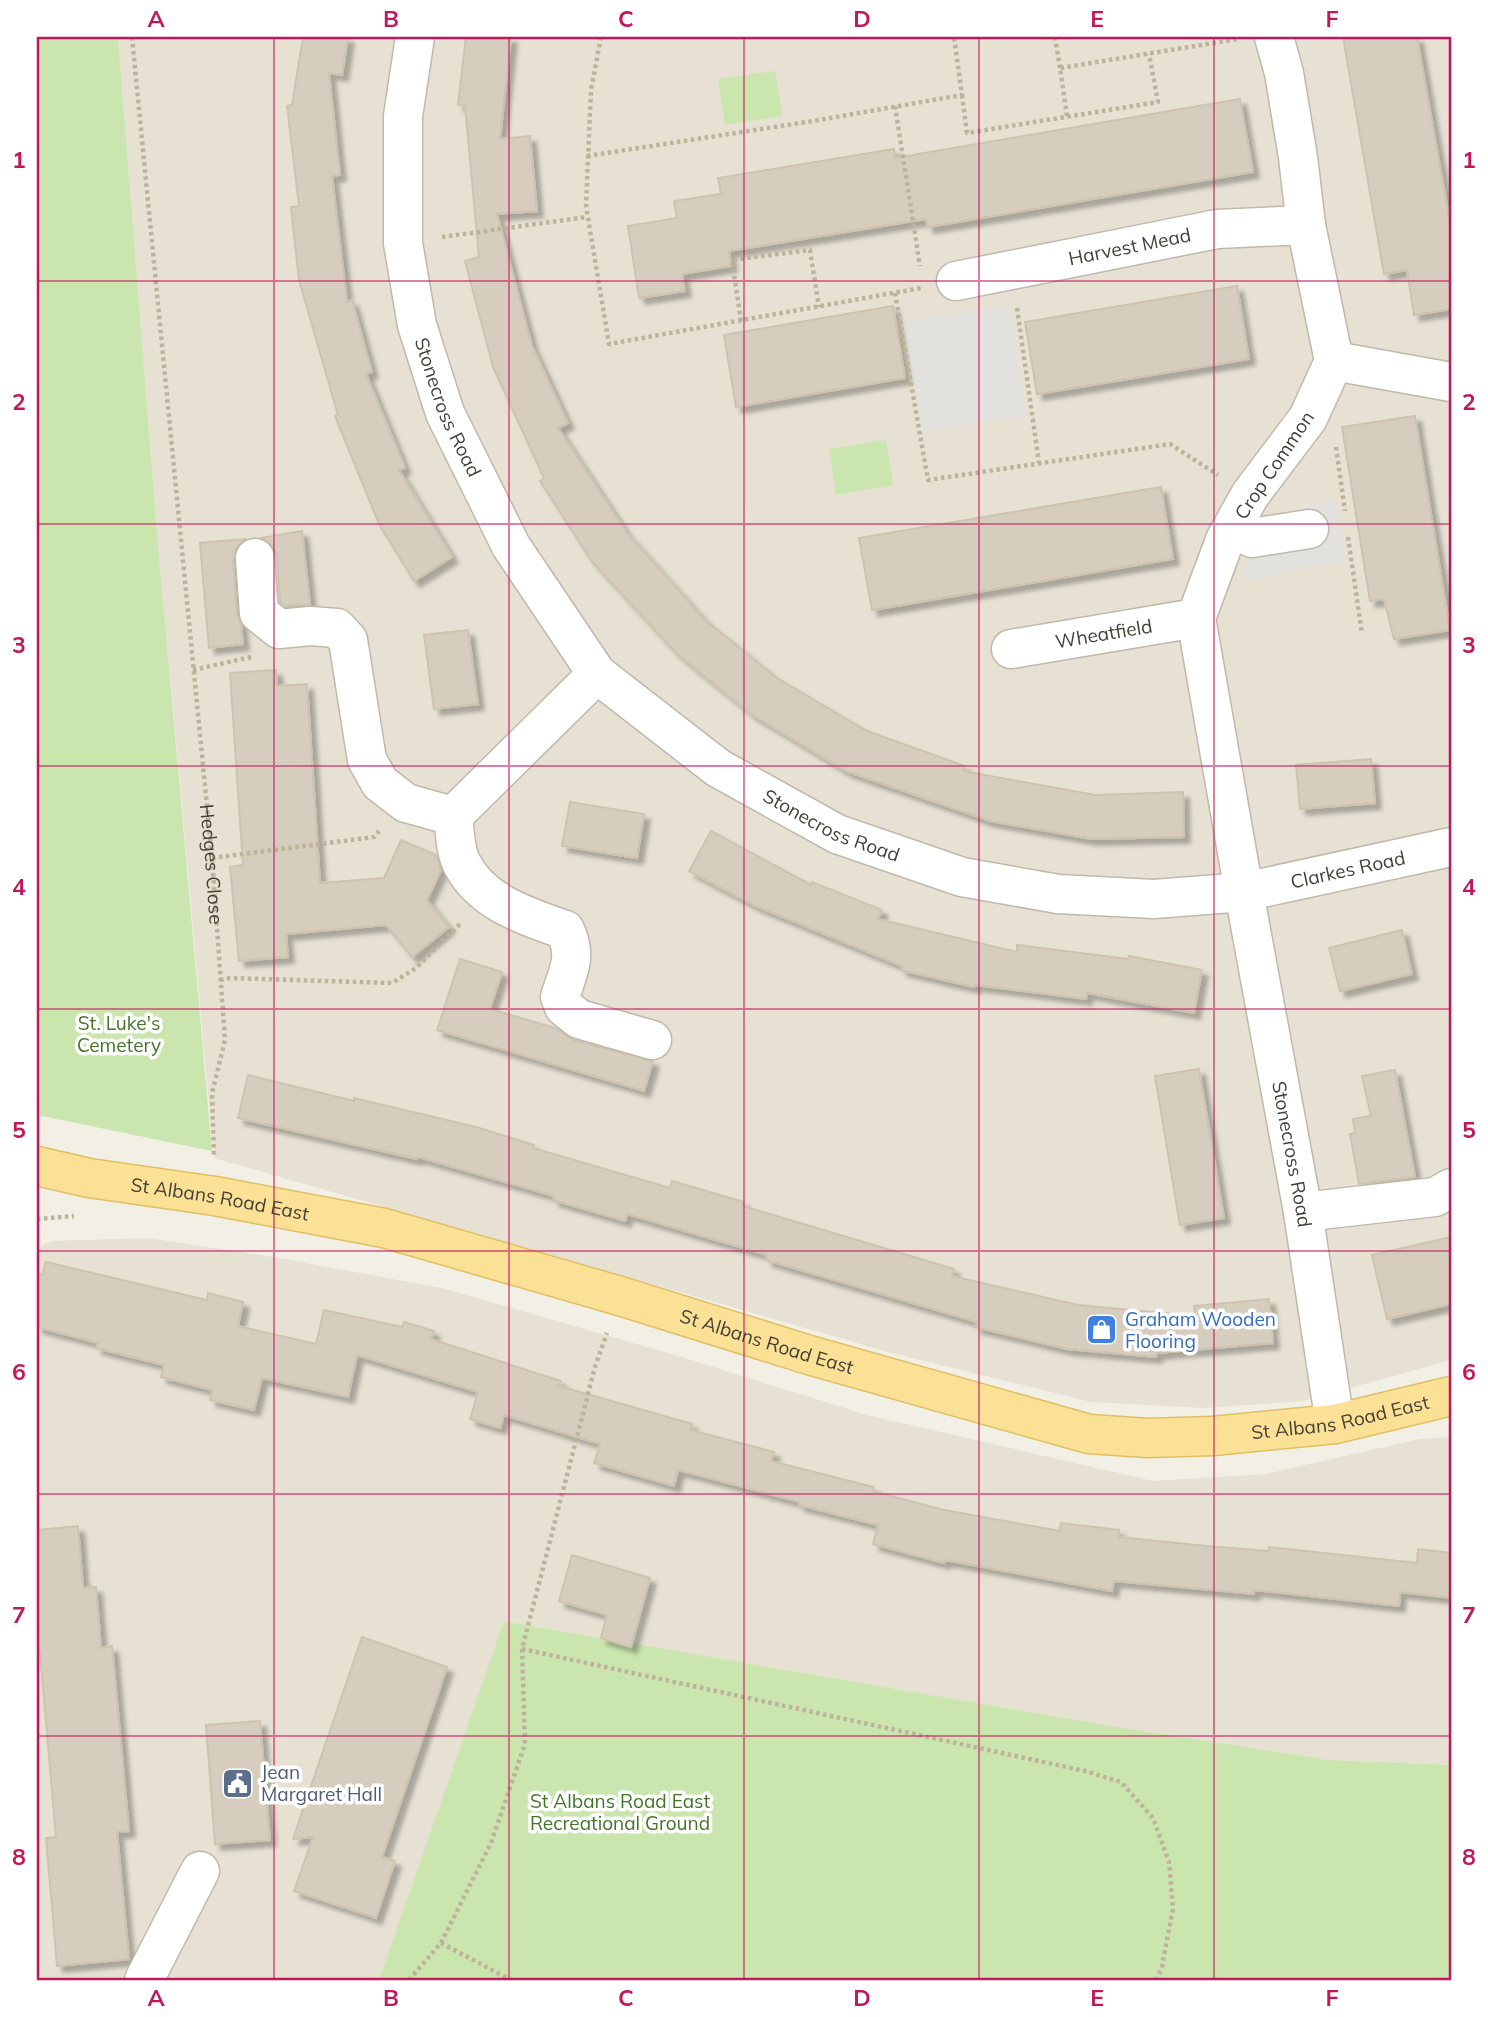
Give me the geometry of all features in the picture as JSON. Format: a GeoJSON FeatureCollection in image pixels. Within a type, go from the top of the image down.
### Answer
{"type":"FeatureCollection","features":[{"type":"Feature","properties":{"kind":"main road","name":"St Albans Road East"},"geometry":{"type":"LineString","coordinates":[[37,1166],[89,1178],[215,1196],[384,1227],[809,1355],[1089,1434],[1148,1438],[1187,1437],[1335,1424],[1451,1396]]}},
{"type":"Feature","properties":{"kind":"main road","name":"St Albans Road East"},"geometry":{"type":"LineString","coordinates":[[37,1186],[89,1178]]}},
{"type":"Feature","properties":{"kind":"street","name":"Stonecross Road"},"geometry":{"type":"LineString","coordinates":[[415,37],[403,116],[403,243],[417,325],[444,413],[511,546],[597,674],[718,768],[837,834],[962,877],[1058,894],[1140,898],[1244,892],[1303,1212],[1335,1424]]}},
{"type":"Feature","properties":{"kind":"street"},"geometry":{"type":"LineString","coordinates":[[1257,38],[1284,73],[1306,225],[1334,361],[1451,382]]}},
{"type":"Feature","properties":{"kind":"street","name":"Harvest Mead"},"geometry":{"type":"LineString","coordinates":[[957,281],[1217,229],[1306,225]]}},
{"type":"Feature","properties":{"kind":"street","name":"Crop Common"},"geometry":{"type":"LineString","coordinates":[[1196,618],[1225,540],[1241,511],[1308,418],[1334,361]]}},
{"type":"Feature","properties":{"kind":"street"},"geometry":{"type":"LineString","coordinates":[[1241,511],[1252,538],[1309,528]]}},
{"type":"Feature","properties":{"kind":"street"},"geometry":{"type":"LineString","coordinates":[[254,558],[260,613],[279,629],[310,626],[337,628],[348,640],[368,760],[380,783],[406,803],[453,816]]}},
{"type":"Feature","properties":{"kind":"street"},"geometry":{"type":"LineString","coordinates":[[1196,618],[1244,892]]}},
{"type":"Feature","properties":{"kind":"street","name":"Wheatfield"},"geometry":{"type":"LineString","coordinates":[[1011,649],[1196,618]]}},
{"type":"Feature","properties":{"kind":"street"},"geometry":{"type":"LineString","coordinates":[[453,816],[597,674]]}},
{"type":"Feature","properties":{"kind":"street"},"geometry":{"type":"LineString","coordinates":[[453,816],[461,863],[488,897],[524,915],[565,930],[572,945],[572,960],[560,997],[564,1007],[579,1019],[652,1040]]}},
{"type":"Feature","properties":{"kind":"street","name":"Clarkes Road"},"geometry":{"type":"LineString","coordinates":[[1244,892],[1451,847]]}},
{"type":"Feature","properties":{"kind":"street"},"geometry":{"type":"LineString","coordinates":[[1303,1212],[1435,1198],[1451,1188]]}},
{"type":"Feature","properties":{"kind":"street"},"geometry":{"type":"LineString","coordinates":[[144,1980],[200,1871]]}},
{"type":"Feature","properties":{"kind":"path","name":"Hedges Close"},"geometry":{"type":"LineString","coordinates":[[132,37],[212,858],[225,1041],[212,1093],[215,1196]]}},
{"type":"Feature","properties":{"kind":"path"},"geometry":{"type":"LineString","coordinates":[[601,37],[591,90],[587,217],[609,344],[923,288],[895,106]]}},
{"type":"Feature","properties":{"kind":"path"},"geometry":{"type":"LineString","coordinates":[[954,37],[968,133],[1158,102],[1149,54]]}},
{"type":"Feature","properties":{"kind":"path"},"geometry":{"type":"LineString","coordinates":[[1055,37],[1068,116]]}},
{"type":"Feature","properties":{"kind":"path"},"geometry":{"type":"LineString","coordinates":[[1060,68],[1257,38]]}},
{"type":"Feature","properties":{"kind":"path"},"geometry":{"type":"LineString","coordinates":[[587,156],[962,94]]}},
{"type":"Feature","properties":{"kind":"path"},"geometry":{"type":"LineString","coordinates":[[403,243],[587,217]]}},
{"type":"Feature","properties":{"kind":"path"},"geometry":{"type":"LineString","coordinates":[[741,321],[732,260],[810,250],[818,307]]}},
{"type":"Feature","properties":{"kind":"path"},"geometry":{"type":"LineString","coordinates":[[1011,270],[1040,463]]}},
{"type":"Feature","properties":{"kind":"path"},"geometry":{"type":"LineString","coordinates":[[895,293],[928,480],[1170,444],[1241,511]]}},
{"type":"Feature","properties":{"kind":"path"},"geometry":{"type":"LineString","coordinates":[[193,670],[256,655],[279,629]]}},
{"type":"Feature","properties":{"kind":"path"},"geometry":{"type":"LineString","coordinates":[[212,858],[374,837],[406,803]]}},
{"type":"Feature","properties":{"kind":"path"},"geometry":{"type":"LineString","coordinates":[[220,980],[230,978],[392,983],[416,968],[488,897]]}},
{"type":"Feature","properties":{"kind":"path"},"geometry":{"type":"LineString","coordinates":[[409,1980],[441,1943],[491,1843],[525,1744],[522,1649],[595,1367],[620,1296]]}},
{"type":"Feature","properties":{"kind":"path"},"geometry":{"type":"LineString","coordinates":[[522,1649],[1072,1768],[1121,1782],[1153,1818],[1169,1862],[1173,1909],[1157,1980]]}},
{"type":"Feature","properties":{"kind":"path"},"geometry":{"type":"LineString","coordinates":[[441,1943],[511,1980]]}},
{"type":"Feature","properties":{"kind":"shaded area"},"geometry":{"type":"Polygon","coordinates":[[[118,37],[1451,37],[1451,1360],[1303,1401],[1206,1408],[1091,1402],[888,1352],[214,1158],[157,533],[118,37]]]}},
{"type":"Feature","properties":{"kind":"shaded area"},"geometry":{"type":"Polygon","coordinates":[[[1009,306],[1026,415],[922,432],[905,322],[1009,306]]]}},
{"type":"Feature","properties":{"kind":"shaded area"},"geometry":{"type":"Polygon","coordinates":[[[1335,500],[1345,560],[1241,581],[1266,515],[1335,500]]]}},
{"type":"Feature","properties":{"kind":"shaded area"},"geometry":{"type":"Polygon","coordinates":[[[147,1238],[273,1257],[442,1288],[678,1356],[867,1415],[1153,1481],[1266,1474],[1420,1439],[1451,1437],[1451,1765],[1330,1760],[1105,1725],[505,1621],[379,1980],[37,1980],[37,1247],[53,1241],[147,1238]]]}},
{"type":"Feature","properties":{"kind":"green space","name":"St. Luke's Cemetery"},"geometry":{"type":"Polygon","coordinates":[[[37,37],[118,37],[157,533],[212,1151],[37,1115],[37,37]]]}},
{"type":"Feature","properties":{"kind":"green space"},"geometry":{"type":"Polygon","coordinates":[[[775,71],[782,116],[725,125],[718,79],[775,71]]]}},
{"type":"Feature","properties":{"kind":"green space"},"geometry":{"type":"Polygon","coordinates":[[[886,440],[893,485],[836,495],[829,449],[886,440]]]}},
{"type":"Feature","properties":{"kind":"green space","name":"St Albans Road East Recreational Ground"},"geometry":{"type":"Polygon","coordinates":[[[504,1621],[1105,1725],[1330,1760],[1451,1765],[1451,1980],[379,1980],[504,1621]]]}},
{"type":"Feature","properties":{"kind":"building"},"geometry":{"type":"Polygon","coordinates":[[[303,37],[348,37],[342,75],[329,73],[340,175],[332,176],[347,302],[352,300],[372,372],[366,374],[405,468],[399,470],[452,557],[414,581],[379,524],[335,416],[338,415],[299,280],[291,207],[299,206],[287,106],[292,105],[303,37]]]}},
{"type":"Feature","properties":{"kind":"building"},"geometry":{"type":"Polygon","coordinates":[[[466,37],[511,37],[500,139],[530,136],[537,211],[497,214],[532,346],[568,423],[558,428],[627,533],[705,620],[777,678],[867,731],[965,766],[963,771],[1095,795],[1183,792],[1184,837],[1091,839],[990,821],[846,771],[751,714],[676,653],[592,562],[540,481],[544,478],[493,367],[465,261],[479,257],[465,106],[458,105],[466,37]]]}},
{"type":"Feature","properties":{"kind":"building"},"geometry":{"type":"Polygon","coordinates":[[[1343,37],[1417,37],[1449,217],[1451,216],[1451,309],[1414,315],[1407,270],[1384,274],[1343,37]]]}},
{"type":"Feature","properties":{"kind":"building"},"geometry":{"type":"Polygon","coordinates":[[[1240,99],[1253,172],[928,227],[926,219],[729,251],[731,266],[682,274],[685,291],[639,298],[628,226],[677,218],[674,201],[721,194],[718,178],[894,149],[895,158],[1240,99]]]}},
{"type":"Feature","properties":{"kind":"building"},"geometry":{"type":"Polygon","coordinates":[[[1237,286],[1249,359],[1037,394],[1025,322],[1237,286]]]}},
{"type":"Feature","properties":{"kind":"building"},"geometry":{"type":"Polygon","coordinates":[[[893,306],[905,378],[736,407],[724,335],[893,306]]]}},
{"type":"Feature","properties":{"kind":"building"},"geometry":{"type":"Polygon","coordinates":[[[1415,416],[1450,630],[1394,639],[1384,599],[1370,601],[1342,427],[1415,416]]]}},
{"type":"Feature","properties":{"kind":"building"},"geometry":{"type":"Polygon","coordinates":[[[1161,487],[1173,559],[872,610],[859,538],[1161,487]]]}},
{"type":"Feature","properties":{"kind":"building"},"geometry":{"type":"Polygon","coordinates":[[[302,531],[310,604],[286,606],[280,602],[277,556],[273,546],[261,538],[302,531]]]}},
{"type":"Feature","properties":{"kind":"building"},"geometry":{"type":"Polygon","coordinates":[[[245,539],[236,548],[233,560],[237,615],[243,644],[209,648],[200,543],[245,539]]]}},
{"type":"Feature","properties":{"kind":"building"},"geometry":{"type":"Polygon","coordinates":[[[468,630],[478,704],[434,709],[424,635],[468,630]]]}},
{"type":"Feature","properties":{"kind":"building"},"geometry":{"type":"Polygon","coordinates":[[[276,670],[277,686],[307,684],[320,883],[384,878],[401,840],[436,855],[441,870],[427,900],[449,927],[412,957],[386,925],[286,934],[288,957],[239,961],[230,867],[243,865],[230,673],[276,670]]]}},
{"type":"Feature","properties":{"kind":"building"},"geometry":{"type":"Polygon","coordinates":[[[1371,759],[1375,803],[1300,809],[1296,765],[1371,759]]]}},
{"type":"Feature","properties":{"kind":"building"},"geometry":{"type":"Polygon","coordinates":[[[570,802],[644,814],[637,858],[562,846],[570,802]]]}},
{"type":"Feature","properties":{"kind":"building"},"geometry":{"type":"Polygon","coordinates":[[[711,831],[811,885],[812,882],[882,910],[878,919],[1017,952],[1017,945],[1128,959],[1129,956],[1202,970],[1194,1013],[1087,993],[1086,999],[974,987],[901,970],[902,966],[756,906],[689,871],[711,831]]]}},
{"type":"Feature","properties":{"kind":"building"},"geometry":{"type":"Polygon","coordinates":[[[1402,930],[1412,974],[1340,991],[1329,948],[1402,930]]]}},
{"type":"Feature","properties":{"kind":"building"},"geometry":{"type":"Polygon","coordinates":[[[460,959],[502,972],[490,1009],[555,1028],[573,1040],[653,1061],[644,1091],[437,1030],[460,959]]]}},
{"type":"Feature","properties":{"kind":"building"},"geometry":{"type":"Polygon","coordinates":[[[1199,1069],[1224,1218],[1180,1225],[1155,1076],[1199,1069]]]}},
{"type":"Feature","properties":{"kind":"building"},"geometry":{"type":"Polygon","coordinates":[[[1395,1070],[1415,1177],[1359,1184],[1350,1134],[1355,1133],[1353,1119],[1371,1116],[1362,1076],[1395,1070]]]}},
{"type":"Feature","properties":{"kind":"building"},"geometry":{"type":"Polygon","coordinates":[[[248,1075],[476,1127],[534,1145],[533,1148],[670,1188],[672,1181],[744,1202],[743,1206],[954,1269],[952,1276],[1078,1305],[1195,1316],[1194,1306],[1269,1299],[1273,1343],[1157,1353],[1156,1357],[1067,1349],[975,1327],[977,1322],[766,1260],[767,1255],[627,1214],[625,1221],[553,1200],[554,1196],[418,1157],[417,1159],[238,1118],[248,1075]]]}},
{"type":"Feature","properties":{"kind":"building"},"geometry":{"type":"Polygon","coordinates":[[[1451,1237],[1451,1304],[1387,1319],[1372,1255],[1451,1237]]]}},
{"type":"Feature","properties":{"kind":"building"},"geometry":{"type":"Polygon","coordinates":[[[46,1262],[207,1300],[208,1293],[243,1302],[238,1326],[316,1344],[324,1310],[402,1327],[404,1322],[434,1331],[431,1339],[561,1381],[559,1386],[692,1424],[690,1430],[774,1452],[771,1461],[873,1487],[872,1491],[944,1510],[1060,1531],[1061,1523],[1119,1530],[1119,1537],[1196,1545],[1268,1551],[1269,1547],[1417,1563],[1418,1549],[1451,1553],[1451,1598],[1400,1592],[1399,1606],[1254,1590],[1254,1594],[1114,1581],[1112,1591],[945,1560],[944,1563],[873,1544],[878,1525],[799,1505],[800,1502],[678,1470],[674,1486],[594,1463],[600,1444],[504,1415],[500,1428],[470,1419],[478,1392],[357,1355],[348,1397],[262,1378],[254,1410],[210,1400],[212,1390],[161,1377],[164,1365],[96,1348],[98,1343],[37,1327],[37,1274],[42,1275],[46,1262]]]}},
{"type":"Feature","properties":{"kind":"building"},"geometry":{"type":"Polygon","coordinates":[[[78,1526],[83,1588],[96,1587],[101,1648],[112,1646],[129,1831],[117,1832],[129,1959],[57,1966],[46,1838],[56,1837],[40,1653],[37,1653],[37,1530],[78,1526]]]}},
{"type":"Feature","properties":{"kind":"building"},"geometry":{"type":"Polygon","coordinates":[[[572,1555],[650,1578],[631,1647],[601,1638],[607,1615],[559,1601],[572,1555]]]}},
{"type":"Feature","properties":{"kind":"building"},"geometry":{"type":"Polygon","coordinates":[[[362,1637],[447,1667],[382,1857],[395,1861],[376,1918],[294,1891],[313,1837],[293,1839],[362,1637]]]}},
{"type":"Feature","properties":{"kind":"building","name":"Jean Margaret Hall"},"geometry":{"type":"Polygon","coordinates":[[[260,1721],[270,1840],[215,1844],[206,1725],[260,1721]]]}},
{"type":"Feature","properties":{"kind":"place","name":"Graham Wooden Flooring"},"geometry":{"type":"Point","coordinates":[1102,1330]}},
{"type":"Feature","properties":{"kind":"place","name":"Jean Margaret Hall"},"geometry":{"type":"Point","coordinates":[238,1783]}}]}
